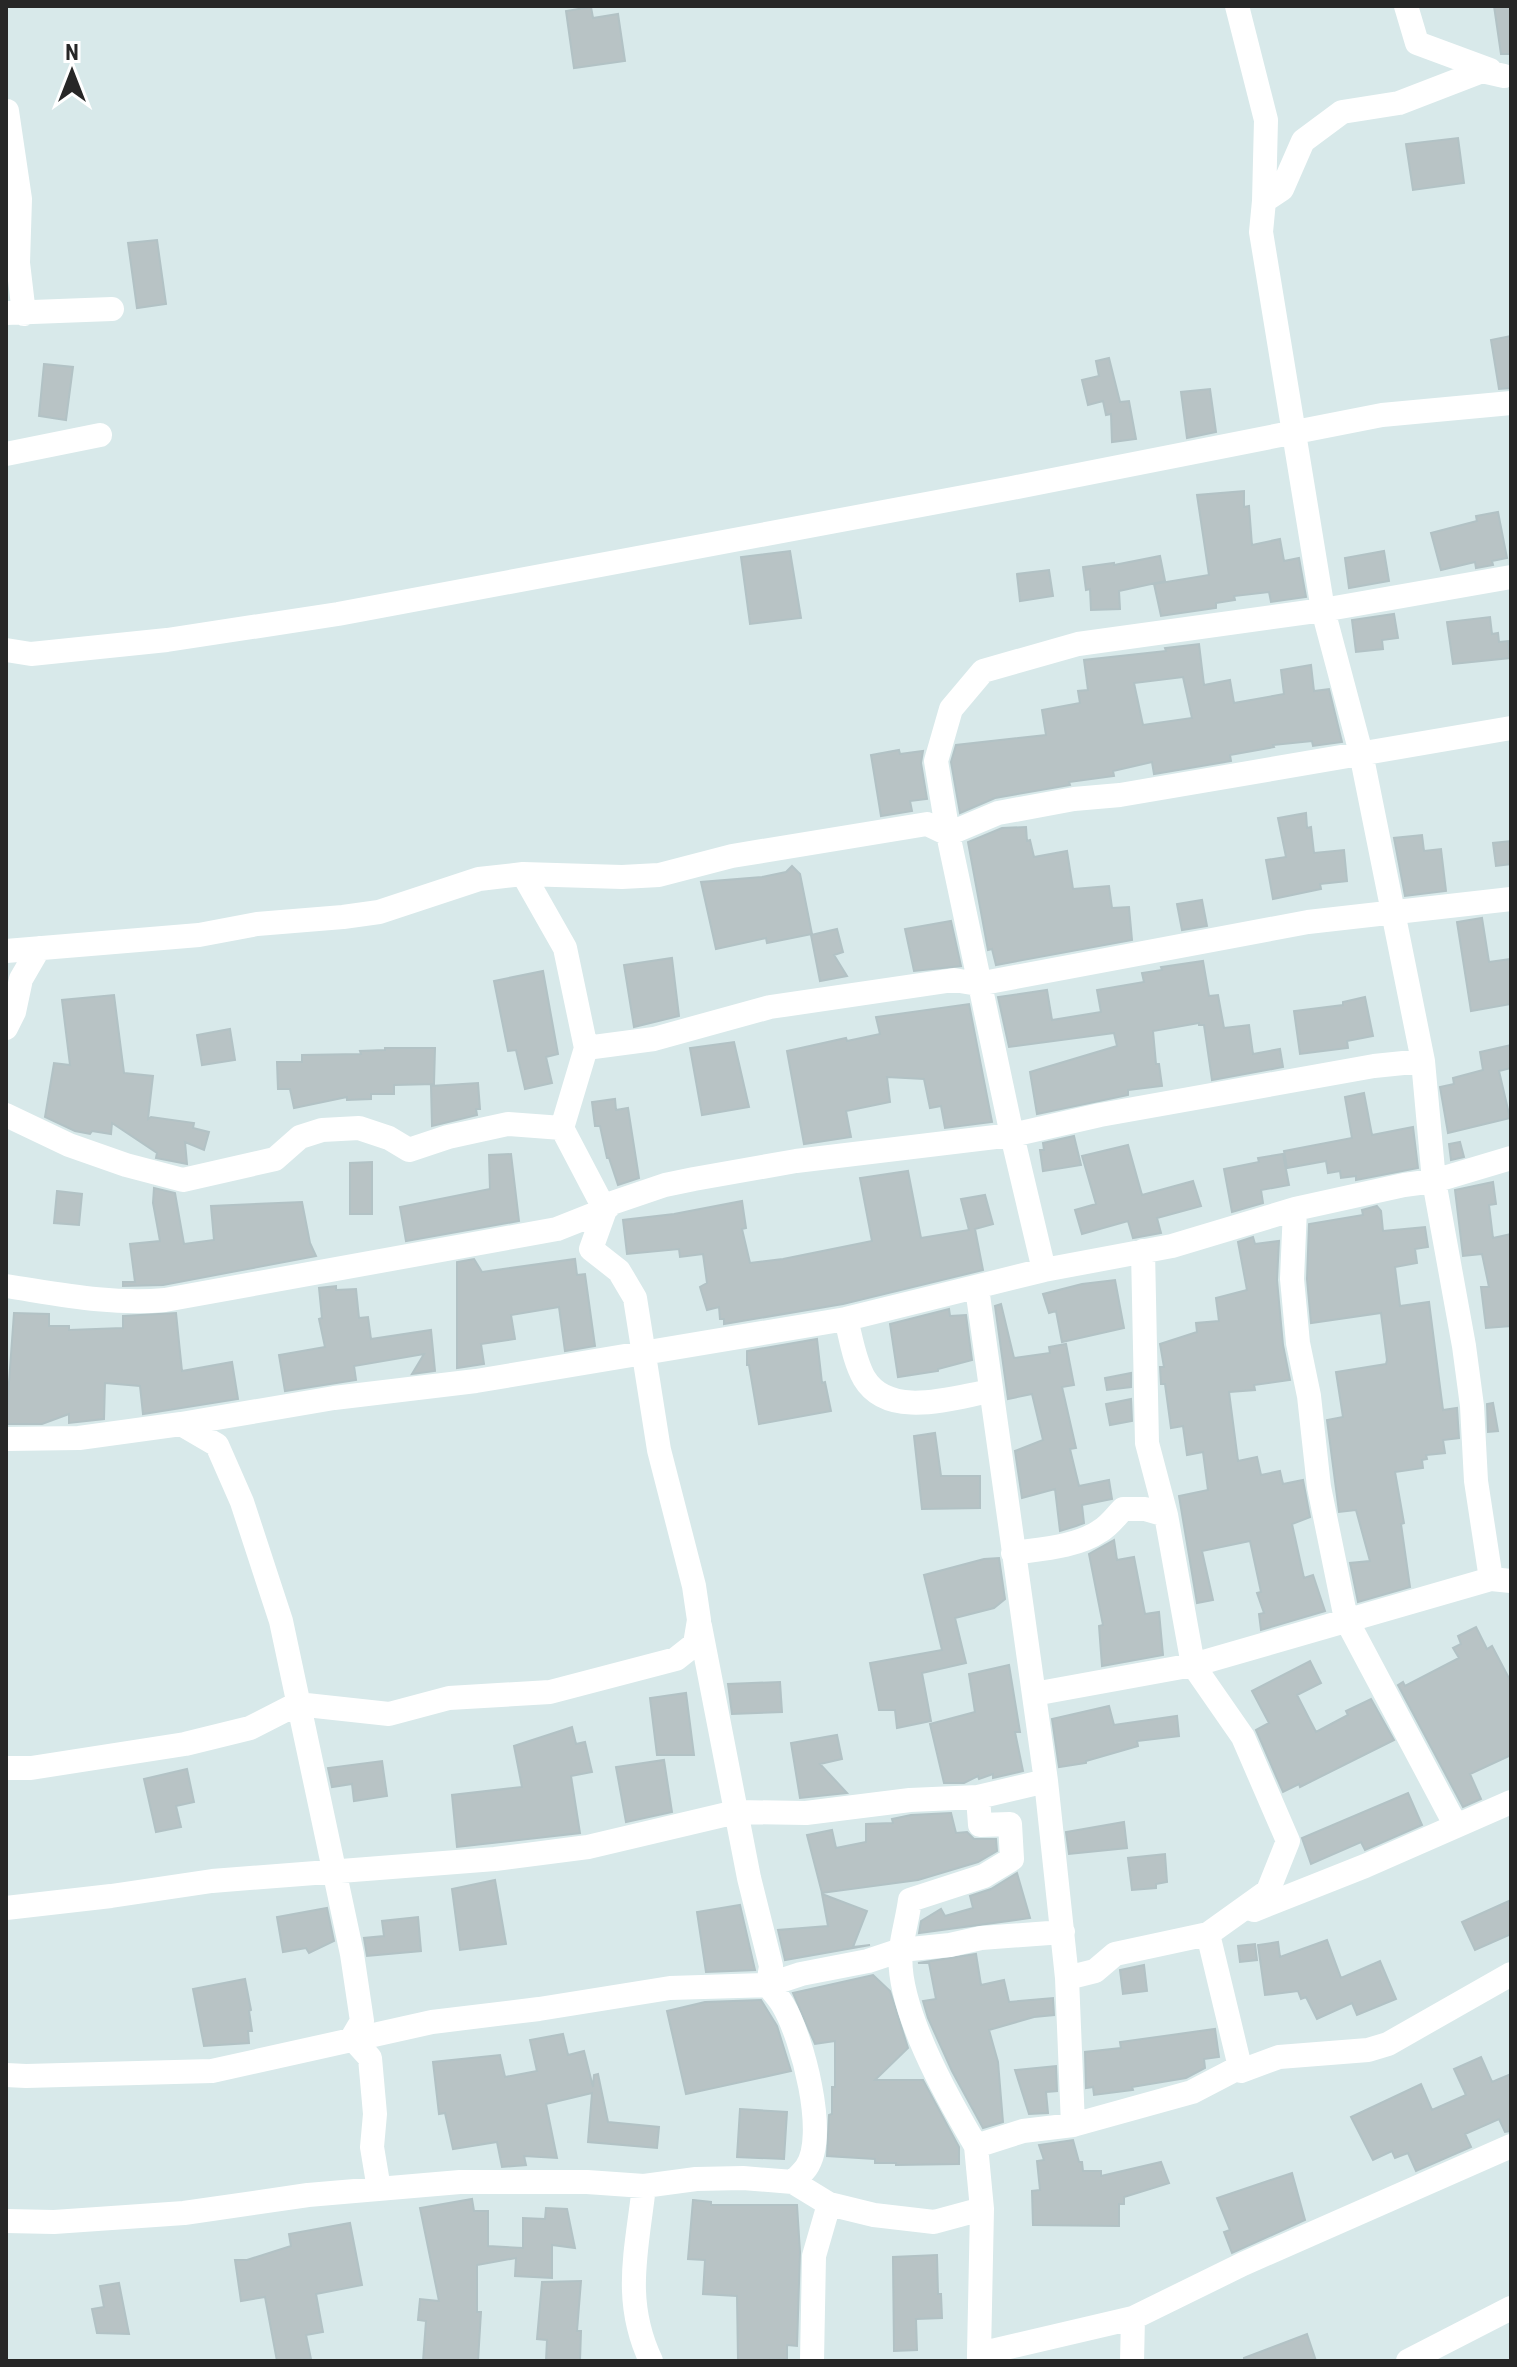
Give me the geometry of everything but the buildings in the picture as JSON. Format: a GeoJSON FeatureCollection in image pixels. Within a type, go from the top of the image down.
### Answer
{"type":"FeatureCollection","features":[{"type":"Feature","properties":{"kind":"street"},"geometry":{"type":"LineString","coordinates":[[1034,1694],[1193,1665],[1346,1619],[1501,1580],[1476,1481],[1472,1406],[1434,1181],[1423,1061],[1361,753],[1323,610],[1261,232],[1266,120],[1237,6]]}},
{"type":"Feature","properties":{"kind":"street"},"geometry":{"type":"LineString","coordinates":[[1406,6],[1417,43],[1508,76]]}},
{"type":"Feature","properties":{"kind":"street"},"geometry":{"type":"LineString","coordinates":[[1264,201],[1282,189],[1303,141],[1342,112],[1399,103],[1482,71],[1508,76]]}},
{"type":"Feature","properties":{"kind":"street"},"geometry":{"type":"LineString","coordinates":[[6,110],[20,199],[15,313],[112,309]]}},
{"type":"Feature","properties":{"kind":"street"},"geometry":{"type":"LineString","coordinates":[[6,650],[31,654],[167,640],[338,614],[1382,415],[1511,403]]}},
{"type":"Feature","properties":{"kind":"street"},"geometry":{"type":"LineString","coordinates":[[6,454],[100,435]]}},
{"type":"Feature","properties":{"kind":"street"},"geometry":{"type":"LineString","coordinates":[[1044,1270],[978,984],[948,834],[936,761],[951,709],[983,671],[1078,644],[1323,610],[1511,577]]}},
{"type":"Feature","properties":{"kind":"street"},"geometry":{"type":"LineString","coordinates":[[6,951],[199,935],[257,924],[367,914],[479,879],[523,874],[659,875],[732,856],[927,824],[948,834],[998,813],[1511,728]]}},
{"type":"Feature","properties":{"kind":"street"},"geometry":{"type":"LineString","coordinates":[[523,874],[565,948],[586,1048],[562,1128],[605,1210],[591,1249],[619,1271],[635,1298],[659,1450],[684,1542],[736,1812],[771,1966],[768,1985],[783,2005],[806,2062],[814,2114],[813,2149],[807,2167],[793,2182]]}},
{"type":"Feature","properties":{"kind":"street"},"geometry":{"type":"LineString","coordinates":[[586,1048],[654,1039],[770,1007],[954,980],[978,984],[1308,922],[1511,899]]}},
{"type":"Feature","properties":{"kind":"street"},"geometry":{"type":"LineString","coordinates":[[6,1028],[14,1012],[21,979],[39,948]]}},
{"type":"Feature","properties":{"kind":"street"},"geometry":{"type":"LineString","coordinates":[[6,1286],[100,1301],[135,1303],[165,1300],[557,1229],[605,1210],[612,1203],[625,1198],[694,1179],[796,1161],[1012,1135],[1100,1115],[1374,1066],[1423,1061]]}},
{"type":"Feature","properties":{"kind":"street"},"geometry":{"type":"LineString","coordinates":[[6,1115],[69,1145],[183,1180],[275,1159],[300,1137],[322,1130],[359,1128],[389,1138],[409,1150],[448,1137],[508,1124],[562,1128]]}},
{"type":"Feature","properties":{"kind":"street"},"geometry":{"type":"LineString","coordinates":[[6,1439],[79,1438],[181,1424],[334,1398],[476,1381],[846,1319],[1044,1270],[1172,1246],[1295,1209],[1434,1181],[1511,1158]]}},
{"type":"Feature","properties":{"kind":"street"},"geometry":{"type":"LineString","coordinates":[[1295,1209],[1292,1279],[1298,1343],[1309,1396],[1319,1487],[1346,1619],[1456,1826]]}},
{"type":"Feature","properties":{"kind":"street"},"geometry":{"type":"LineString","coordinates":[[1067,1978],[1095,1971],[1115,1954],[1208,1934],[1268,1891],[1288,1841],[1243,1737],[1193,1665],[1166,1515],[1147,1443],[1143,1251]]}},
{"type":"Feature","properties":{"kind":"street"},"geometry":{"type":"LineString","coordinates":[[977,1288],[1046,1781],[1067,1978],[1073,2125]]}},
{"type":"Feature","properties":{"kind":"street"},"geometry":{"type":"LineString","coordinates":[[846,1319],[865,1380],[894,1401],[918,1402],[991,1391]]}},
{"type":"Feature","properties":{"kind":"street"},"geometry":{"type":"LineString","coordinates":[[181,1424],[217,1445],[242,1502],[281,1621],[332,1872],[352,1954],[362,2021],[352,2038]]}},
{"type":"Feature","properties":{"kind":"street"},"geometry":{"type":"LineString","coordinates":[[1013,1553],[1092,1537],[1123,1509],[1145,1509],[1166,1515]]}},
{"type":"Feature","properties":{"kind":"street"},"geometry":{"type":"LineString","coordinates":[[6,1768],[46,1766],[185,1744],[250,1728],[297,1704],[389,1714],[449,1698],[550,1692],[676,1659],[695,1644],[699,1620]]}},
{"type":"Feature","properties":{"kind":"street"},"geometry":{"type":"LineString","coordinates":[[6,1908],[212,1881],[495,1859],[588,1847],[736,1812],[806,1813],[910,1800],[978,1797],[1046,1781]]}},
{"type":"Feature","properties":{"kind":"street"},"geometry":{"type":"LineString","coordinates":[[978,1797],[980,1825],[1010,1824],[1012,1859],[984,1876],[910,1900],[901,1950],[904,1985],[914,2022],[944,2092],[976,2146],[982,2209],[979,2358],[1133,2318],[1243,2264],[1511,2146]]}},
{"type":"Feature","properties":{"kind":"street"},"geometry":{"type":"LineString","coordinates":[[1233,1918],[1365,1866],[1511,1802]]}},
{"type":"Feature","properties":{"kind":"street"},"geometry":{"type":"LineString","coordinates":[[6,2075],[212,2071],[432,2022],[670,1988],[768,1985],[901,1950],[981,1938],[1063,1932]]}},
{"type":"Feature","properties":{"kind":"street"},"geometry":{"type":"LineString","coordinates":[[1208,1934],[1241,2071],[1279,2057],[1368,2050],[1388,2044],[1511,1974]]}},
{"type":"Feature","properties":{"kind":"street"},"geometry":{"type":"LineString","coordinates":[[352,2038],[370,2058],[375,2114],[372,2147],[379,2189]]}},
{"type":"Feature","properties":{"kind":"street"},"geometry":{"type":"LineString","coordinates":[[976,2146],[1023,2131],[1073,2125],[1192,2092],[1240,2067]]}},
{"type":"Feature","properties":{"kind":"street"},"geometry":{"type":"LineString","coordinates":[[6,2221],[54,2222],[184,2213],[308,2195],[460,2182],[587,2182],[644,2186],[696,2179],[743,2178],[793,2182],[829,2204],[874,2215],[934,2222],[982,2209]]}},
{"type":"Feature","properties":{"kind":"street"},"geometry":{"type":"LineString","coordinates":[[644,2186],[632,2295],[639,2336],[651,2361]]}},
{"type":"Feature","properties":{"kind":"street"},"geometry":{"type":"LineString","coordinates":[[812,2361],[814,2256],[829,2204]]}},
{"type":"Feature","properties":{"kind":"street"},"geometry":{"type":"LineString","coordinates":[[1408,2361],[1511,2308]]}},
{"type":"Feature","properties":{"kind":"street"},"geometry":{"type":"LineString","coordinates":[[1132,2361],[1133,2318]]}}]}
